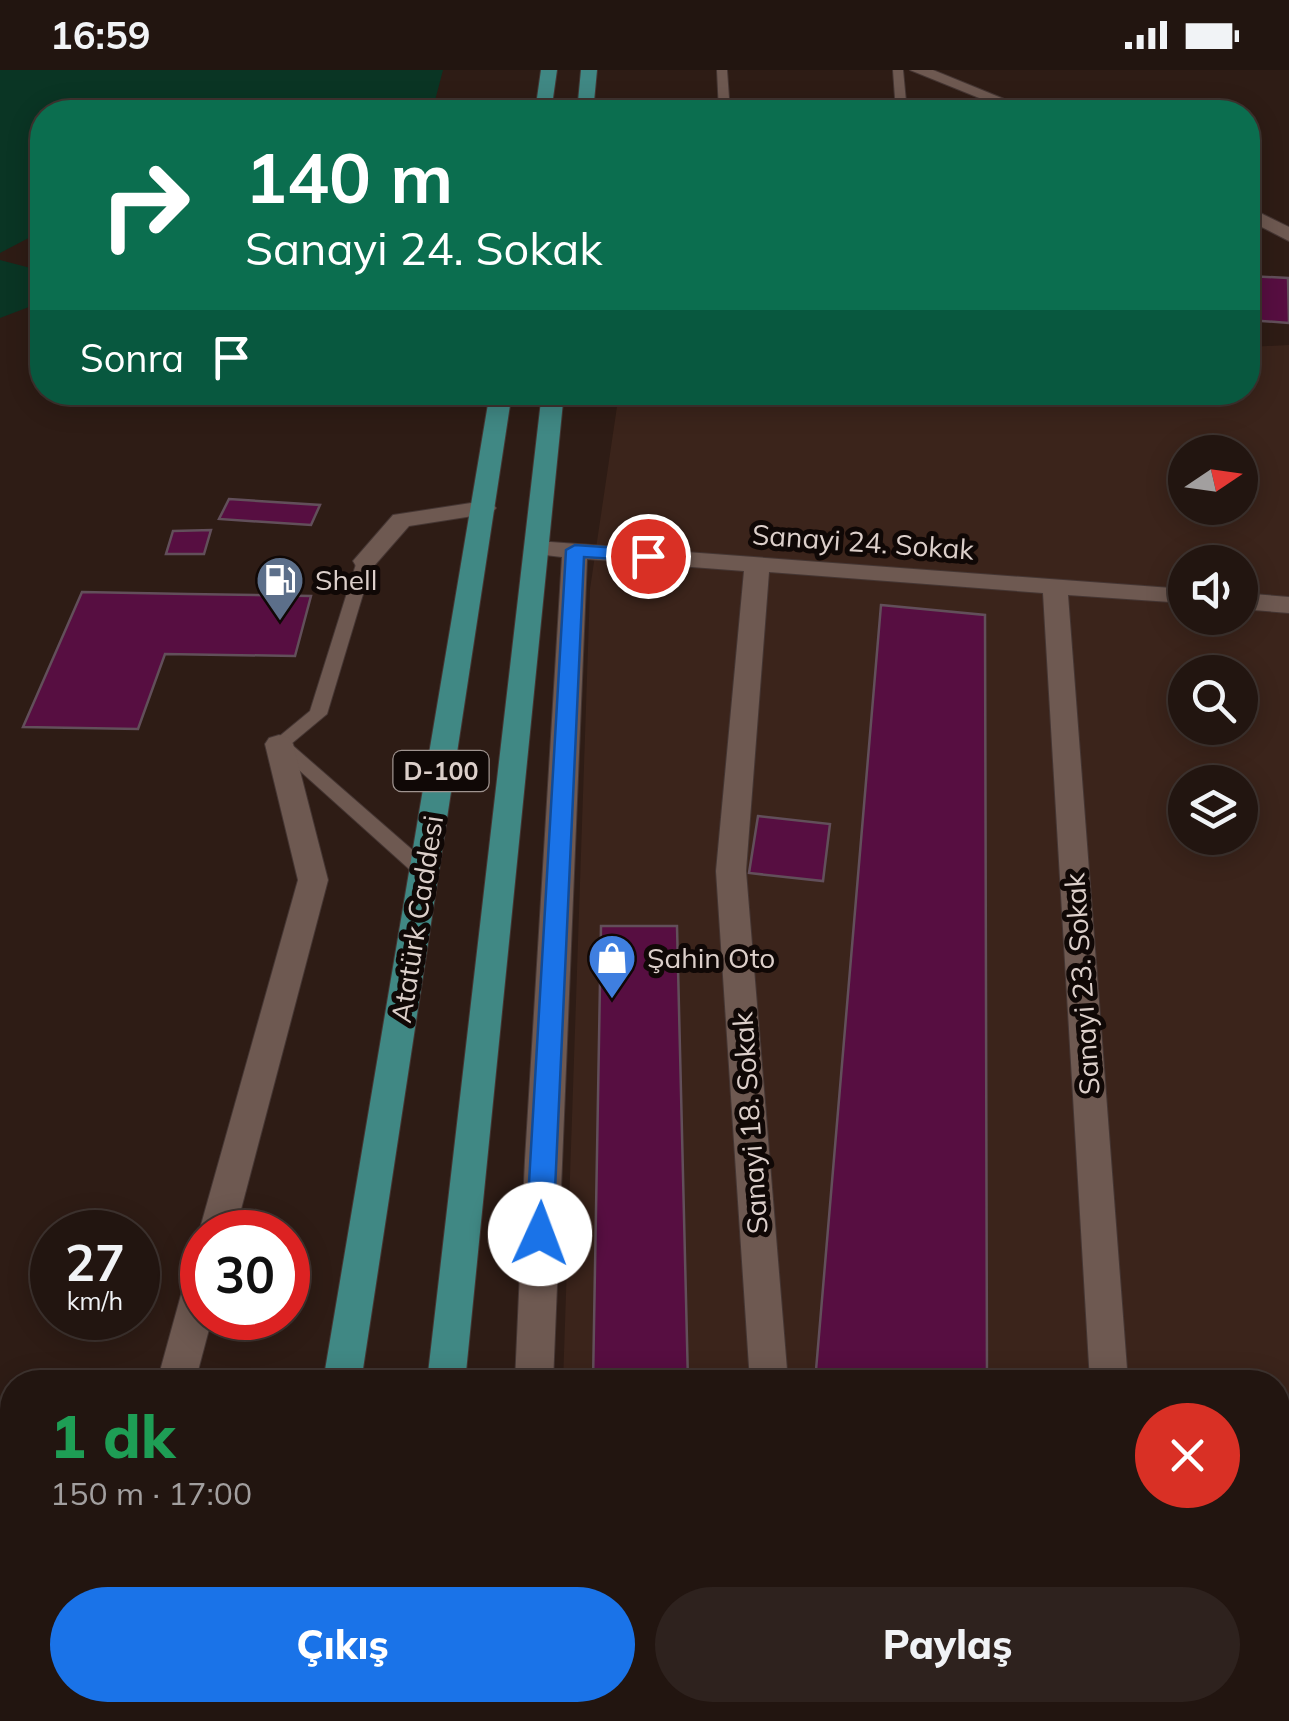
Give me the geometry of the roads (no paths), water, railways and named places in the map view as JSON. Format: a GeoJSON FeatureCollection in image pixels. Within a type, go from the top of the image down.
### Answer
{"type":"FeatureCollection","features":[{"type":"Feature","properties":{"kind":"highway"},"geometry":{"type":"LineString","coordinates":[[545,100],[549,70]]}},
{"type":"Feature","properties":{"kind":"highway"},"geometry":{"type":"LineString","coordinates":[[585,100],[589,70]]}},
{"type":"Feature","properties":{"kind":"highway","name":"Atatürk Caddesi"},"geometry":{"type":"LineString","coordinates":[[344,1370],[499,405]]}},
{"type":"Feature","properties":{"kind":"highway","name":"D-100"},"geometry":{"type":"LineString","coordinates":[[447,1370],[552,405]]}},
{"type":"Feature","properties":{"kind":"street"},"geometry":{"type":"LineString","coordinates":[[918,70],[997,100]]}},
{"type":"Feature","properties":{"kind":"street"},"geometry":{"type":"LineString","coordinates":[[1260,219],[1289,235]]}},
{"type":"Feature","properties":{"kind":"street"},"geometry":{"type":"LineString","coordinates":[[366,562],[401,520],[484,508]]}},
{"type":"Feature","properties":{"kind":"street","name":"Sanayi 24. Sokak"},"geometry":{"type":"LineString","coordinates":[[537,548],[1168,595]]}},
{"type":"Feature","properties":{"kind":"street"},"geometry":{"type":"LineString","coordinates":[[535,1370],[575,550]]}},
{"type":"Feature","properties":{"kind":"street","name":"Sanayi 18. Sokak"},"geometry":{"type":"LineString","coordinates":[[758,564],[731,870],[768,1370]]}},
{"type":"Feature","properties":{"kind":"street","name":"Sanayi 23. Sokak"},"geometry":{"type":"LineString","coordinates":[[1055,586],[1108,1370]]}},
{"type":"Feature","properties":{"kind":"street"},"geometry":{"type":"LineString","coordinates":[[1258,602],[1289,604]]}},
{"type":"Feature","properties":{"kind":"street"},"geometry":{"type":"LineString","coordinates":[[223,1210],[314,880],[278,744]]}},
{"type":"Feature","properties":{"kind":"street"},"geometry":{"type":"LineString","coordinates":[[179,1370],[187,1340]]}},
{"type":"Feature","properties":{"kind":"lane"},"geometry":{"type":"LineString","coordinates":[[722,70],[725,100]]}},
{"type":"Feature","properties":{"kind":"lane"},"geometry":{"type":"LineString","coordinates":[[898,70],[901,100]]}},
{"type":"Feature","properties":{"kind":"lane"},"geometry":{"type":"LineString","coordinates":[[366,562],[318,714],[278,744],[424,872]]}},
{"type":"Feature","properties":{"kind":"place","name":"Shell"},"geometry":{"type":"Point","coordinates":[280,622]}},
{"type":"Feature","properties":{"kind":"place","name":"Şahin Oto"},"geometry":{"type":"Point","coordinates":[612,1000]}}]}
